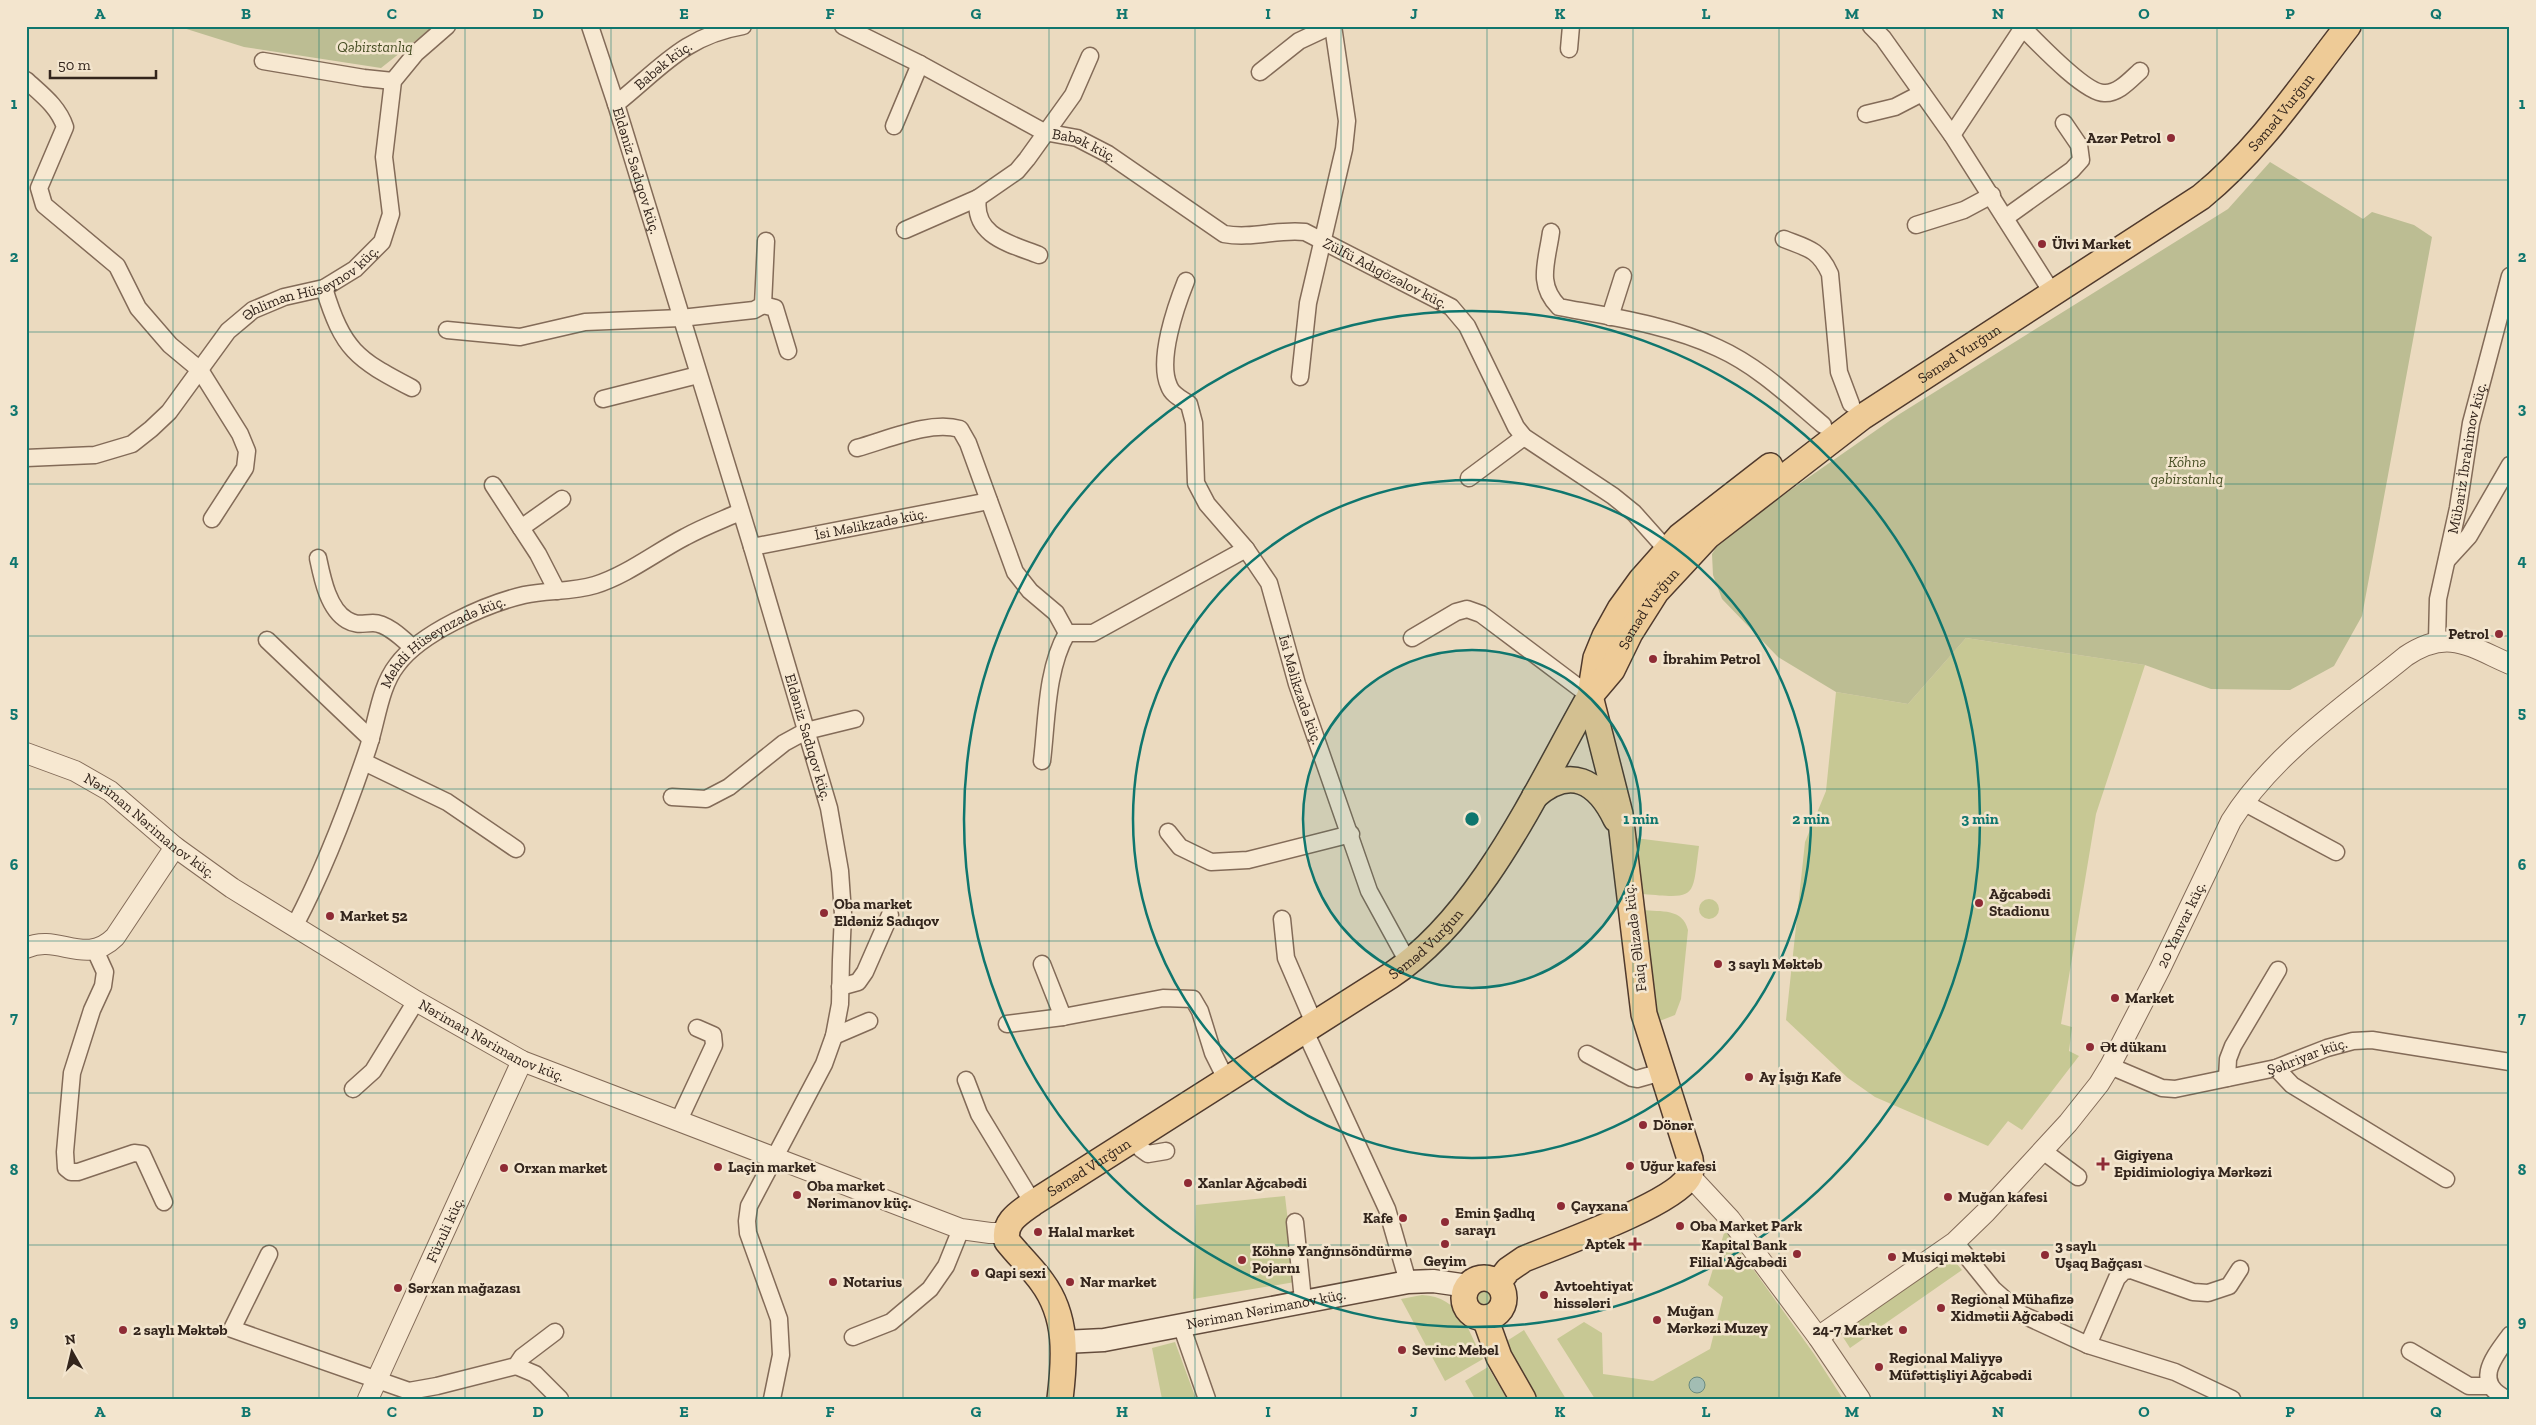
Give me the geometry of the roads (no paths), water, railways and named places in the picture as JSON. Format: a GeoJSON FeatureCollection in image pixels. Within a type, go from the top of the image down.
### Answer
{"type":"FeatureCollection","features":[{"type":"Feature","properties":{"kind":"main road","name":"Səməd Vurğun"},"geometry":{"type":"LineString","coordinates":[[1005,1233],[1008,1223],[1032,1203],[1409,964],[1441,934],[1487,876],[1590,696],[1612,670],[1630,633],[1656,592],[1708,536],[1862,417],[2048,287],[2222,160],[2243,138],[2329,26]]}},
{"type":"Feature","properties":{"kind":"main road","name":"Səməd Vurğun"},"geometry":{"type":"LineString","coordinates":[[1590,696],[1596,658],[1605,636],[1620,609],[1641,580],[1667,550],[1697,522],[1851,404],[2183,209],[2230,173],[2253,149],[2348,26]]}},
{"type":"Feature","properties":{"kind":"main road","name":"Faiq Əlizadə küç."},"geometry":{"type":"LineString","coordinates":[[1590,696],[1617,797],[1644,1014],[1690,1159],[1690,1176]]}},
{"type":"Feature","properties":{"kind":"main road"},"geometry":{"type":"LineString","coordinates":[[1533,798],[1549,784],[1559,780],[1584,782],[1604,800],[1623,835]]}},
{"type":"Feature","properties":{"kind":"main road"},"geometry":{"type":"LineString","coordinates":[[1498,1283],[1508,1270],[1524,1259],[1660,1201],[1682,1185],[1690,1176]]}},
{"type":"Feature","properties":{"kind":"main road"},"geometry":{"type":"LineString","coordinates":[[1005,1233],[1007,1241],[1052,1297],[1057,1310],[1064,1342],[1060,1399]]}},
{"type":"Feature","properties":{"kind":"main road"},"geometry":{"type":"LineString","coordinates":[[1479,1278],[1485,1278],[1498,1283],[1503,1293],[1503,1305],[1498,1313],[1485,1318],[1478,1318],[1467,1310],[1463,1298],[1468,1286],[1479,1278]]}},
{"type":"Feature","properties":{"kind":"main road","name":"Nəriman Nərimanov küç."},"geometry":{"type":"LineString","coordinates":[[1064,1342],[1104,1340],[1303,1300],[1408,1282],[1433,1281],[1468,1286]]}},
{"type":"Feature","properties":{"kind":"main road"},"geometry":{"type":"LineString","coordinates":[[1485,1318],[1499,1357],[1523,1399]]}},
{"type":"Feature","properties":{"kind":"street"},"geometry":{"type":"LineString","coordinates":[[263,61],[393,81],[416,53],[447,26]]}},
{"type":"Feature","properties":{"kind":"street","name":"Eldəniz Sadıqov küç."},"geometry":{"type":"LineString","coordinates":[[590,26],[616,104],[752,546],[829,808],[840,871],[843,914],[840,988],[834,1036],[824,1064],[749,1206],[747,1221],[748,1234],[779,1319],[781,1355],[772,1399]]}},
{"type":"Feature","properties":{"kind":"street","name":"Babək küç."},"geometry":{"type":"LineString","coordinates":[[616,104],[671,56],[699,38],[743,26]]}},
{"type":"Feature","properties":{"kind":"street","name":"Babək küç."},"geometry":{"type":"LineString","coordinates":[[843,26],[920,64],[1044,132],[1076,138],[1108,154],[1224,234],[1238,236],[1258,235],[1285,230],[1305,232],[1323,241]]}},
{"type":"Feature","properties":{"kind":"street"},"geometry":{"type":"LineString","coordinates":[[1260,72],[1299,41],[1332,26]]}},
{"type":"Feature","properties":{"kind":"street","name":"Zülfü Adıgözəlov küç."},"geometry":{"type":"LineString","coordinates":[[1332,26],[1347,121],[1344,149],[1323,241],[1451,307],[1468,326],[1516,427],[1524,438],[1613,496],[1634,513],[1667,550]]}},
{"type":"Feature","properties":{"kind":"street"},"geometry":{"type":"LineString","coordinates":[[1569,49],[1571,26]]}},
{"type":"Feature","properties":{"kind":"street"},"geometry":{"type":"LineString","coordinates":[[1871,26],[1883,38],[1952,135],[1992,195],[2048,287]]}},
{"type":"Feature","properties":{"kind":"street"},"geometry":{"type":"LineString","coordinates":[[1952,135],[2023,27],[2089,89],[2104,94],[2118,90],[2140,71]]}},
{"type":"Feature","properties":{"kind":"street"},"geometry":{"type":"LineString","coordinates":[[905,230],[978,198],[1017,171],[1073,95],[1090,56]]}},
{"type":"Feature","properties":{"kind":"street"},"geometry":{"type":"LineString","coordinates":[[894,126],[920,64]]}},
{"type":"Feature","properties":{"kind":"street"},"geometry":{"type":"LineString","coordinates":[[26,80],[62,116],[65,127],[33,188],[44,205],[117,266],[138,308],[170,345],[200,370],[240,434],[247,451],[245,468],[212,520]]}},
{"type":"Feature","properties":{"kind":"street","name":"Əhliman Hüseynov küç."},"geometry":{"type":"LineString","coordinates":[[26,458],[95,455],[132,444],[151,430],[169,412],[228,331],[253,310],[284,297],[324,288],[355,269],[382,242],[391,214],[384,157],[393,81]]}},
{"type":"Feature","properties":{"kind":"street"},"geometry":{"type":"LineString","coordinates":[[1866,114],[1895,107],[1922,93]]}},
{"type":"Feature","properties":{"kind":"street"},"geometry":{"type":"LineString","coordinates":[[2005,218],[2072,170],[2081,160],[2079,145],[2064,123]]}},
{"type":"Feature","properties":{"kind":"street"},"geometry":{"type":"LineString","coordinates":[[1916,225],[1964,210],[1992,195]]}},
{"type":"Feature","properties":{"kind":"street"},"geometry":{"type":"LineString","coordinates":[[978,198],[976,210],[980,220],[994,237],[1039,255]]}},
{"type":"Feature","properties":{"kind":"street"},"geometry":{"type":"LineString","coordinates":[[1551,232],[1544,286],[1548,296],[1559,307],[1681,333],[1720,348],[1770,379],[1823,425]]}},
{"type":"Feature","properties":{"kind":"street"},"geometry":{"type":"LineString","coordinates":[[1784,239],[1814,251],[1824,260],[1830,274],[1839,372],[1851,404]]}},
{"type":"Feature","properties":{"kind":"street"},"geometry":{"type":"LineString","coordinates":[[763,305],[766,241]]}},
{"type":"Feature","properties":{"kind":"street"},"geometry":{"type":"LineString","coordinates":[[1300,377],[1308,304],[1323,241]]}},
{"type":"Feature","properties":{"kind":"street"},"geometry":{"type":"LineString","coordinates":[[1610,317],[1623,276]]}},
{"type":"Feature","properties":{"kind":"street","name":"Mübariz İbrahimov küç."},"geometry":{"type":"LineString","coordinates":[[2437,641],[2438,599],[2458,508],[2471,423],[2510,276]]}},
{"type":"Feature","properties":{"kind":"street","name":"İsi Məlikzadə küç."},"geometry":{"type":"LineString","coordinates":[[1186,281],[1169,332],[1166,370],[1169,386],[1176,396],[1189,404],[1194,423],[1196,483],[1207,504],[1246,549],[1269,583],[1297,684],[1370,891],[1409,964]]}},
{"type":"Feature","properties":{"kind":"street"},"geometry":{"type":"LineString","coordinates":[[324,288],[334,320],[345,342],[369,366],[412,388]]}},
{"type":"Feature","properties":{"kind":"street"},"geometry":{"type":"LineString","coordinates":[[447,330],[520,337],[585,322],[681,318],[754,310],[763,305],[776,308],[788,351]]}},
{"type":"Feature","properties":{"kind":"street"},"geometry":{"type":"LineString","coordinates":[[603,399],[698,375]]}},
{"type":"Feature","properties":{"kind":"street"},"geometry":{"type":"LineString","coordinates":[[857,448],[931,427],[950,426],[960,429],[1015,572],[1030,591],[1056,613],[1067,633]]}},
{"type":"Feature","properties":{"kind":"street"},"geometry":{"type":"LineString","coordinates":[[1469,478],[1524,438]]}},
{"type":"Feature","properties":{"kind":"street"},"geometry":{"type":"LineString","coordinates":[[2447,560],[2469,536],[2510,465]]}},
{"type":"Feature","properties":{"kind":"street"},"geometry":{"type":"LineString","coordinates":[[493,485],[538,554],[556,591]]}},
{"type":"Feature","properties":{"kind":"street"},"geometry":{"type":"LineString","coordinates":[[520,528],[562,499]]}},
{"type":"Feature","properties":{"kind":"street","name":"İsi Məlikzadə küç."},"geometry":{"type":"LineString","coordinates":[[752,546],[989,502]]}},
{"type":"Feature","properties":{"kind":"street","name":"Mehdi Hüseynzadə küç."},"geometry":{"type":"LineString","coordinates":[[295,925],[316,885],[364,762],[386,686],[396,666],[412,648],[430,634],[486,608],[524,595],[596,585],[620,574],[687,536],[740,512]]}},
{"type":"Feature","properties":{"kind":"street"},"geometry":{"type":"LineString","coordinates":[[1067,633],[1093,633],[1246,549]]}},
{"type":"Feature","properties":{"kind":"street"},"geometry":{"type":"LineString","coordinates":[[318,558],[326,594],[346,620],[361,625],[374,623],[386,627],[412,648]]}},
{"type":"Feature","properties":{"kind":"street"},"geometry":{"type":"LineString","coordinates":[[1412,638],[1456,612],[1467,609],[1481,614],[1590,696]]}},
{"type":"Feature","properties":{"kind":"street"},"geometry":{"type":"LineString","coordinates":[[1042,761],[1054,664],[1058,649],[1067,633]]}},
{"type":"Feature","properties":{"kind":"street"},"geometry":{"type":"LineString","coordinates":[[268,640],[371,739]]}},
{"type":"Feature","properties":{"kind":"street","name":"20 Yanvar küç."},"geometry":{"type":"LineString","coordinates":[[1818,1337],[1955,1242],[2044,1152],[2088,1098],[2110,1066],[2160,969],[2231,821],[2258,783],[2295,748],[2406,656],[2424,644],[2437,641],[2452,641],[2510,664]]}},
{"type":"Feature","properties":{"kind":"street"},"geometry":{"type":"LineString","coordinates":[[672,797],[706,799],[729,787],[784,743],[806,731],[855,719]]}},
{"type":"Feature","properties":{"kind":"street","name":"Nəriman Nərimanov küç."},"geometry":{"type":"LineString","coordinates":[[26,752],[75,771],[110,791],[175,847],[232,888],[416,1001],[522,1061],[961,1229],[990,1234],[1005,1233]]}},
{"type":"Feature","properties":{"kind":"street"},"geometry":{"type":"LineString","coordinates":[[364,762],[447,802],[516,849]]}},
{"type":"Feature","properties":{"kind":"street"},"geometry":{"type":"LineString","coordinates":[[2243,802],[2336,852]]}},
{"type":"Feature","properties":{"kind":"street"},"geometry":{"type":"LineString","coordinates":[[1168,832],[1180,847],[1211,862],[1248,860],[1351,834]]}},
{"type":"Feature","properties":{"kind":"street"},"geometry":{"type":"LineString","coordinates":[[26,948],[42,944],[95,950],[107,945],[115,937],[175,847]]}},
{"type":"Feature","properties":{"kind":"street"},"geometry":{"type":"LineString","coordinates":[[840,988],[858,982],[865,972],[890,915]]}},
{"type":"Feature","properties":{"kind":"street"},"geometry":{"type":"LineString","coordinates":[[1282,918],[1286,958],[1309,1026],[1384,1201],[1400,1248],[1408,1282]]}},
{"type":"Feature","properties":{"kind":"street"},"geometry":{"type":"LineString","coordinates":[[95,950],[105,972],[103,986],[92,1010],[72,1073],[65,1152],[66,1168],[71,1172],[78,1172],[134,1154],[142,1154],[164,1202]]}},
{"type":"Feature","properties":{"kind":"street"},"geometry":{"type":"LineString","coordinates":[[1042,964],[1063,1017]]}},
{"type":"Feature","properties":{"kind":"street"},"geometry":{"type":"LineString","coordinates":[[2227,1078],[2228,1059],[2233,1046],[2278,970]]}},
{"type":"Feature","properties":{"kind":"street"},"geometry":{"type":"LineString","coordinates":[[1007,1024],[1063,1017],[1163,998],[1193,999],[1200,1011],[1212,1053],[1226,1079]]}},
{"type":"Feature","properties":{"kind":"street"},"geometry":{"type":"LineString","coordinates":[[354,1089],[373,1071],[416,1001]]}},
{"type":"Feature","properties":{"kind":"street"},"geometry":{"type":"LineString","coordinates":[[834,1036],[869,1021]]}},
{"type":"Feature","properties":{"kind":"street"},"geometry":{"type":"LineString","coordinates":[[678,1120],[714,1045],[713,1035],[697,1028]]}},
{"type":"Feature","properties":{"kind":"street","name":"Şəhriyar küç."},"geometry":{"type":"LineString","coordinates":[[2110,1066],[2162,1088],[2176,1090],[2276,1068],[2327,1048],[2353,1041],[2372,1040],[2510,1062]]}},
{"type":"Feature","properties":{"kind":"street"},"geometry":{"type":"LineString","coordinates":[[1586,1054],[1632,1078],[1637,1079],[1662,1072]]}},
{"type":"Feature","properties":{"kind":"street","name":"Füzuli küç."},"geometry":{"type":"LineString","coordinates":[[368,1399],[522,1061]]}},
{"type":"Feature","properties":{"kind":"street"},"geometry":{"type":"LineString","coordinates":[[2276,1068],[2292,1085],[2446,1178]]}},
{"type":"Feature","properties":{"kind":"street"},"geometry":{"type":"LineString","coordinates":[[966,1080],[979,1114],[1032,1203]]}},
{"type":"Feature","properties":{"kind":"street"},"geometry":{"type":"LineString","coordinates":[[1135,1138],[1141,1149],[1148,1154],[1166,1151]]}},
{"type":"Feature","properties":{"kind":"street"},"geometry":{"type":"LineString","coordinates":[[2044,1152],[2078,1177]]}},
{"type":"Feature","properties":{"kind":"street"},"geometry":{"type":"LineString","coordinates":[[1690,1176],[1724,1211],[1818,1337],[1860,1399]]}},
{"type":"Feature","properties":{"kind":"street"},"geometry":{"type":"LineString","coordinates":[[1295,1222],[1303,1300]]}},
{"type":"Feature","properties":{"kind":"street"},"geometry":{"type":"LineString","coordinates":[[854,1337],[891,1322],[930,1289],[946,1266],[961,1229]]}},
{"type":"Feature","properties":{"kind":"street"},"geometry":{"type":"LineString","coordinates":[[1955,1242],[2007,1304],[2021,1314],[2088,1346],[2175,1372],[2232,1399]]}},
{"type":"Feature","properties":{"kind":"street"},"geometry":{"type":"LineString","coordinates":[[269,1254],[232,1329],[377,1380],[410,1395],[437,1386],[516,1366],[534,1374],[560,1399]]}},
{"type":"Feature","properties":{"kind":"street"},"geometry":{"type":"LineString","coordinates":[[2088,1346],[2117,1278],[2124,1271],[2131,1270],[2154,1276],[2193,1292],[2208,1293],[2229,1286],[2240,1269]]}},
{"type":"Feature","properties":{"kind":"street"},"geometry":{"type":"LineString","coordinates":[[1181,1325],[1208,1399]]}},
{"type":"Feature","properties":{"kind":"street"},"geometry":{"type":"LineString","coordinates":[[516,1366],[522,1357],[555,1332]]}},
{"type":"Feature","properties":{"kind":"street"},"geometry":{"type":"LineString","coordinates":[[2507,1399],[2496,1394],[2490,1386],[2488,1375],[2491,1361],[2510,1335]]}},
{"type":"Feature","properties":{"kind":"street"},"geometry":{"type":"LineString","coordinates":[[2410,1351],[2469,1386],[2490,1386]]}},
{"type":"Feature","properties":{"kind":"place","name":"Azər Petrol"},"geometry":{"type":"Point","coordinates":[2171,138]}},
{"type":"Feature","properties":{"kind":"place","name":"Ülvi Market"},"geometry":{"type":"Point","coordinates":[2042,244]}},
{"type":"Feature","properties":{"kind":"place","name":"Petrol"},"geometry":{"type":"Point","coordinates":[2499,634]}},
{"type":"Feature","properties":{"kind":"place","name":"İbrahim Petrol"},"geometry":{"type":"Point","coordinates":[1653,659]}},
{"type":"Feature","properties":{"kind":"place","name":"Ağcabədi Stadionu"},"geometry":{"type":"Point","coordinates":[1979,903]}},
{"type":"Feature","properties":{"kind":"place","name":"Oba market Eldəniz Sadıqov"},"geometry":{"type":"Point","coordinates":[824,913]}},
{"type":"Feature","properties":{"kind":"place","name":"Market 52"},"geometry":{"type":"Point","coordinates":[330,916]}},
{"type":"Feature","properties":{"kind":"place","name":"3 saylı Məktəb"},"geometry":{"type":"Point","coordinates":[1718,964]}},
{"type":"Feature","properties":{"kind":"place","name":"Market"},"geometry":{"type":"Point","coordinates":[2115,998]}},
{"type":"Feature","properties":{"kind":"place","name":"Әt dükanı"},"geometry":{"type":"Point","coordinates":[2090,1047]}},
{"type":"Feature","properties":{"kind":"place","name":"Ay İşığı Kafe"},"geometry":{"type":"Point","coordinates":[1749,1077]}},
{"type":"Feature","properties":{"kind":"place","name":"Dönər"},"geometry":{"type":"Point","coordinates":[1643,1125]}},
{"type":"Feature","properties":{"kind":"place","name":"Gigiyena Epidimiologiya Mərkəzi"},"geometry":{"type":"Point","coordinates":[2103,1164]}},
{"type":"Feature","properties":{"kind":"place","name":"Uğur kafesi"},"geometry":{"type":"Point","coordinates":[1630,1166]}},
{"type":"Feature","properties":{"kind":"place","name":"Laçin market"},"geometry":{"type":"Point","coordinates":[718,1167]}},
{"type":"Feature","properties":{"kind":"place","name":"Orxan market"},"geometry":{"type":"Point","coordinates":[504,1168]}},
{"type":"Feature","properties":{"kind":"place","name":"Xanlar Ağcabədi"},"geometry":{"type":"Point","coordinates":[1188,1183]}},
{"type":"Feature","properties":{"kind":"place","name":"Oba market Nərimanov küç."},"geometry":{"type":"Point","coordinates":[797,1195]}},
{"type":"Feature","properties":{"kind":"place","name":"Muğan kafesi"},"geometry":{"type":"Point","coordinates":[1948,1197]}},
{"type":"Feature","properties":{"kind":"place","name":"Çayxana"},"geometry":{"type":"Point","coordinates":[1561,1206]}},
{"type":"Feature","properties":{"kind":"place","name":"Kafe"},"geometry":{"type":"Point","coordinates":[1403,1218]}},
{"type":"Feature","properties":{"kind":"place","name":"Emin Şadlıq sarayı"},"geometry":{"type":"Point","coordinates":[1445,1222]}},
{"type":"Feature","properties":{"kind":"place","name":"Oba Market Park"},"geometry":{"type":"Point","coordinates":[1680,1226]}},
{"type":"Feature","properties":{"kind":"place","name":"Halal market"},"geometry":{"type":"Point","coordinates":[1038,1232]}},
{"type":"Feature","properties":{"kind":"place","name":"Geyim"},"geometry":{"type":"Point","coordinates":[1445,1244]}},
{"type":"Feature","properties":{"kind":"place","name":"Aptek"},"geometry":{"type":"Point","coordinates":[1635,1244]}},
{"type":"Feature","properties":{"kind":"place","name":"Kapital Bank Filial Ağcabədi"},"geometry":{"type":"Point","coordinates":[1797,1254]}},
{"type":"Feature","properties":{"kind":"place","name":"3 saylı Uşaq Bağçası"},"geometry":{"type":"Point","coordinates":[2045,1255]}},
{"type":"Feature","properties":{"kind":"place","name":"Musiqi məktəbi"},"geometry":{"type":"Point","coordinates":[1892,1257]}},
{"type":"Feature","properties":{"kind":"place","name":"Köhnə Yanğınsöndürmə Pojarnı"},"geometry":{"type":"Point","coordinates":[1242,1260]}},
{"type":"Feature","properties":{"kind":"place","name":"Qapi sexi"},"geometry":{"type":"Point","coordinates":[975,1273]}},
{"type":"Feature","properties":{"kind":"place","name":"Notarius"},"geometry":{"type":"Point","coordinates":[833,1282]}},
{"type":"Feature","properties":{"kind":"place","name":"Nar market"},"geometry":{"type":"Point","coordinates":[1070,1282]}},
{"type":"Feature","properties":{"kind":"place","name":"Sərxan mağazası"},"geometry":{"type":"Point","coordinates":[398,1288]}},
{"type":"Feature","properties":{"kind":"place","name":"Avtoehtiyat hissələri"},"geometry":{"type":"Point","coordinates":[1544,1295]}},
{"type":"Feature","properties":{"kind":"place","name":"Regional Mühafizə Xidmətii Ağcabədi"},"geometry":{"type":"Point","coordinates":[1941,1308]}},
{"type":"Feature","properties":{"kind":"place","name":"Muğan Mərkəzi Muzey"},"geometry":{"type":"Point","coordinates":[1657,1320]}},
{"type":"Feature","properties":{"kind":"place","name":"2 saylı Məktəb"},"geometry":{"type":"Point","coordinates":[123,1330]}},
{"type":"Feature","properties":{"kind":"place","name":"24-7 Market"},"geometry":{"type":"Point","coordinates":[1903,1330]}},
{"type":"Feature","properties":{"kind":"place","name":"Sevinc Mebel"},"geometry":{"type":"Point","coordinates":[1402,1350]}},
{"type":"Feature","properties":{"kind":"place","name":"Regional Maliyyə Müfəttişliyi Ağcabədi"},"geometry":{"type":"Point","coordinates":[1879,1367]}},
{"type":"Feature","properties":{"kind":"park label","name":"Qəbirstanlıq"},"geometry":{"type":"Point","coordinates":[375,47]}},
{"type":"Feature","properties":{"kind":"park label","name":"Köhnə qəbirstanlıq"},"geometry":{"type":"Point","coordinates":[2187,470]}}]}
